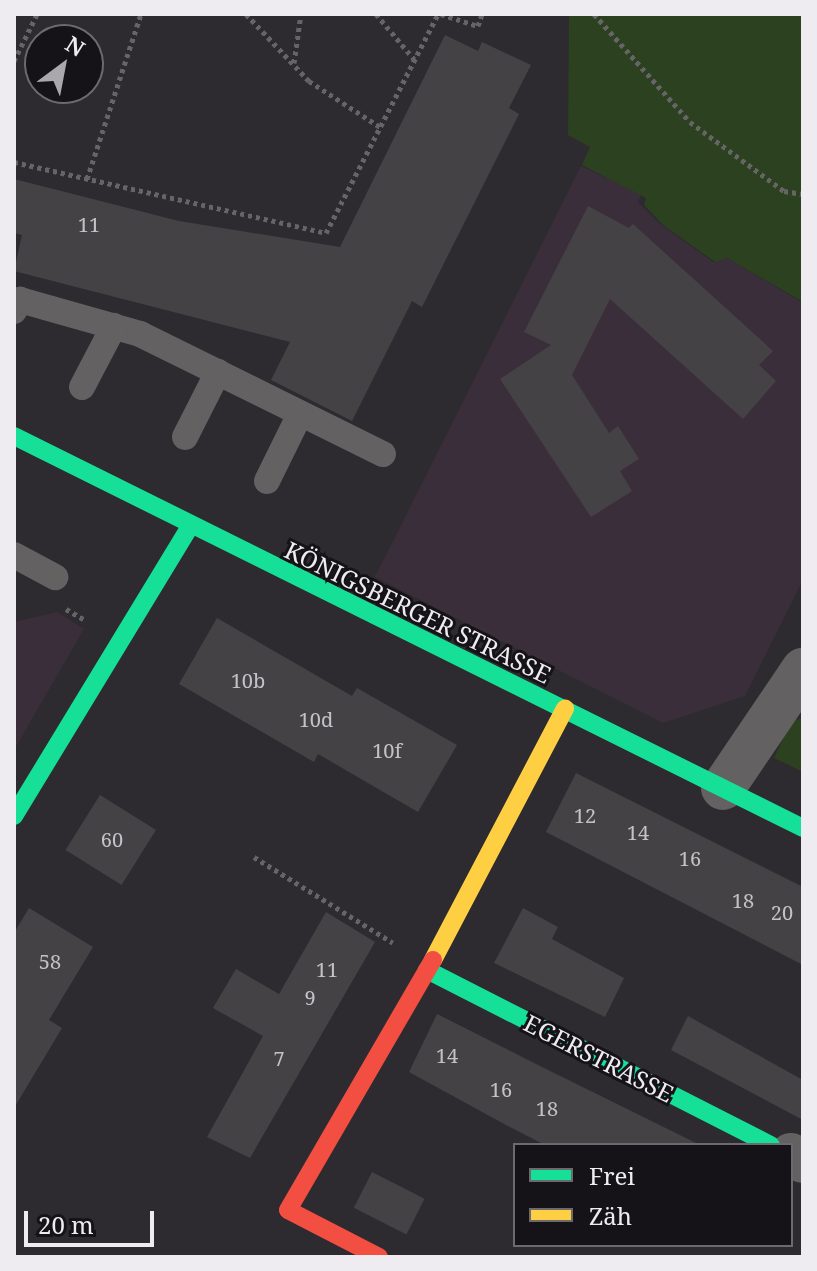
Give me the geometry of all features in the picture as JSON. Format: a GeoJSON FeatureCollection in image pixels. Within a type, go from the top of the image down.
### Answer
{"type":"FeatureCollection","features":[{"type":"Feature","properties":{"kind":"street","name":"KÖNIGSBERGER STRASSE"},"geometry":{"type":"LineString","coordinates":[[14,436],[190,527],[803,828]]}},
{"type":"Feature","properties":{"kind":"street"},"geometry":{"type":"LineString","coordinates":[[14,816],[190,527]]}},
{"type":"Feature","properties":{"kind":"street"},"geometry":{"type":"LineString","coordinates":[[723,788],[803,670]]}},
{"type":"Feature","properties":{"kind":"street"},"geometry":{"type":"LineString","coordinates":[[379,1257],[288,1210],[429,968],[565,709]]}},
{"type":"Feature","properties":{"kind":"street","name":"EGERSTRASSE"},"geometry":{"type":"LineString","coordinates":[[429,968],[767,1143]]}},
{"type":"Feature","properties":{"kind":"lane"},"geometry":{"type":"LineString","coordinates":[[14,311],[20,300],[114,326],[218,372],[383,454]]}},
{"type":"Feature","properties":{"kind":"lane"},"geometry":{"type":"LineString","coordinates":[[82,387],[114,326]]}},
{"type":"Feature","properties":{"kind":"lane"},"geometry":{"type":"LineString","coordinates":[[185,437],[218,372]]}},
{"type":"Feature","properties":{"kind":"lane"},"geometry":{"type":"LineString","coordinates":[[267,481],[300,414]]}},
{"type":"Feature","properties":{"kind":"lane"},"geometry":{"type":"LineString","coordinates":[[14,555],[55,577]]}},
{"type":"Feature","properties":{"kind":"path"},"geometry":{"type":"LineString","coordinates":[[14,61],[37,14]]}},
{"type":"Feature","properties":{"kind":"path"},"geometry":{"type":"LineString","coordinates":[[87,179],[141,14]]}},
{"type":"Feature","properties":{"kind":"path"},"geometry":{"type":"LineString","coordinates":[[246,14],[309,81],[380,127]]}},
{"type":"Feature","properties":{"kind":"path"},"geometry":{"type":"LineString","coordinates":[[294,64],[301,14]]}},
{"type":"Feature","properties":{"kind":"path"},"geometry":{"type":"LineString","coordinates":[[376,14],[415,59]]}},
{"type":"Feature","properties":{"kind":"path"},"geometry":{"type":"LineString","coordinates":[[14,162],[326,233],[440,14],[478,26],[482,14]]}},
{"type":"Feature","properties":{"kind":"path"},"geometry":{"type":"LineString","coordinates":[[594,14],[690,122],[784,191],[803,194]]}},
{"type":"Feature","properties":{"kind":"path"},"geometry":{"type":"LineString","coordinates":[[254,857],[429,968]]}},
{"type":"Feature","properties":{"kind":"shaded area"},"geometry":{"type":"Polygon","coordinates":[[[581,166],[641,194],[638,202],[659,223],[713,262],[725,257],[803,303],[803,579],[745,696],[663,723],[375,577],[581,166]]]}},
{"type":"Feature","properties":{"kind":"shaded area"},"geometry":{"type":"Polygon","coordinates":[[[57,612],[84,629],[14,750],[14,622],[57,612]]]}},
{"type":"Feature","properties":{"kind":"green space"},"geometry":{"type":"Polygon","coordinates":[[[569,14],[803,14],[803,302],[727,258],[715,262],[663,225],[644,205],[646,198],[582,165],[590,147],[568,135],[569,14]]]}},
{"type":"Feature","properties":{"kind":"green space"},"geometry":{"type":"Polygon","coordinates":[[[803,718],[803,772],[774,758],[791,721],[803,718]]]}},
{"type":"Feature","properties":{"kind":"building"},"geometry":{"type":"Polygon","coordinates":[[[445,35],[478,51],[482,42],[531,65],[509,108],[519,114],[422,307],[412,301],[352,421],[271,380],[290,342],[14,271],[22,235],[14,233],[14,179],[179,221],[340,247],[445,35]]]}},
{"type":"Feature","properties":{"kind":"building"},"geometry":{"type":"Polygon","coordinates":[[[588,206],[629,228],[633,224],[773,351],[759,365],[776,381],[743,419],[610,299],[572,375],[609,433],[618,426],[639,459],[620,471],[632,491],[591,517],[500,379],[551,345],[524,332],[588,206]]]}},
{"type":"Feature","properties":{"kind":"building"},"geometry":{"type":"Polygon","coordinates":[[[217,618],[352,696],[357,688],[457,745],[418,812],[318,754],[314,762],[179,684],[217,618]]]}},
{"type":"Feature","properties":{"kind":"building"},"geometry":{"type":"Polygon","coordinates":[[[576,773],[803,887],[803,965],[546,832],[576,773]]]}},
{"type":"Feature","properties":{"kind":"building"},"geometry":{"type":"Polygon","coordinates":[[[100,795],[156,830],[122,885],[66,850],[100,795]]]}},
{"type":"Feature","properties":{"kind":"building"},"geometry":{"type":"Polygon","coordinates":[[[29,908],[93,947],[49,1020],[62,1028],[14,1108],[14,933],[29,908]]]}},
{"type":"Feature","properties":{"kind":"building"},"geometry":{"type":"Polygon","coordinates":[[[523,908],[558,927],[552,939],[624,978],[605,1017],[494,963],[523,908]]]}},
{"type":"Feature","properties":{"kind":"building"},"geometry":{"type":"Polygon","coordinates":[[[326,912],[375,942],[250,1158],[207,1137],[263,1036],[213,1008],[236,969],[279,994],[326,912]]]}},
{"type":"Feature","properties":{"kind":"building"},"geometry":{"type":"Polygon","coordinates":[[[437,1014],[696,1143],[541,1143],[409,1072],[437,1014]]]}},
{"type":"Feature","properties":{"kind":"building"},"geometry":{"type":"Polygon","coordinates":[[[688,1016],[803,1080],[803,1120],[671,1050],[688,1016]]]}},
{"type":"Feature","properties":{"kind":"building"},"geometry":{"type":"Polygon","coordinates":[[[372,1172],[425,1199],[406,1234],[354,1208],[372,1172]]]}},
{"type":"Feature","properties":{"kind":"traffic: fast"},"geometry":{"type":"LineString","coordinates":[[14,436],[803,828]]}},
{"type":"Feature","properties":{"kind":"traffic: fast"},"geometry":{"type":"LineString","coordinates":[[14,816],[190,527]]}},
{"type":"Feature","properties":{"kind":"traffic: fast"},"geometry":{"type":"LineString","coordinates":[[427,970],[767,1143]]}},
{"type":"Feature","properties":{"kind":"traffic: slow"},"geometry":{"type":"LineString","coordinates":[[433,960],[565,709]]}},
{"type":"Feature","properties":{"kind":"traffic: jam"},"geometry":{"type":"LineString","coordinates":[[379,1257],[288,1210],[433,960]]}}]}
